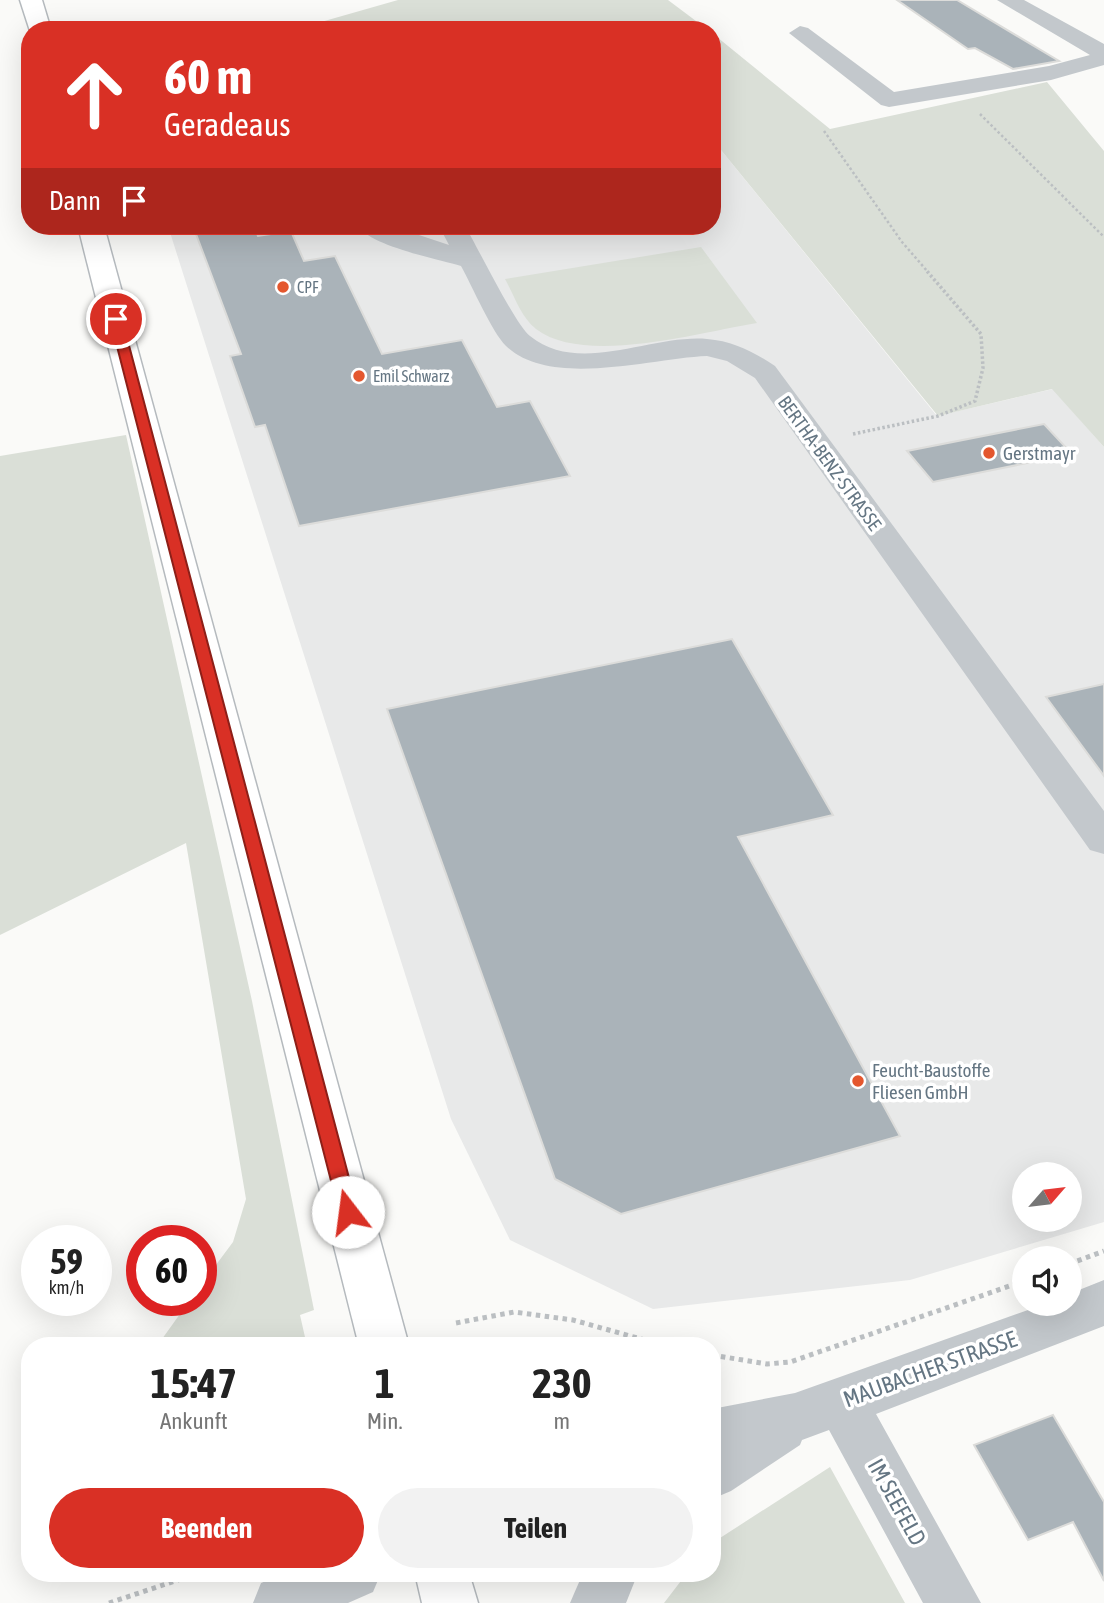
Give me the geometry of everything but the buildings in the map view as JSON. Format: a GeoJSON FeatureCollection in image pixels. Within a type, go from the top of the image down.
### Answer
{"type":"FeatureCollection","features":[{"type":"Feature","properties":{"kind":"main road"},"geometry":{"type":"LineString","coordinates":[[31,0],[37,21]]}},
{"type":"Feature","properties":{"kind":"main road"},"geometry":{"type":"LineString","coordinates":[[93,235],[382,1337]]}},
{"type":"Feature","properties":{"kind":"main road"},"geometry":{"type":"LineString","coordinates":[[444,1582],[450,1603]]}},
{"type":"Feature","properties":{"kind":"street"},"geometry":{"type":"LineString","coordinates":[[1008,0],[1104,56]]}},
{"type":"Feature","properties":{"kind":"street"},"geometry":{"type":"LineString","coordinates":[[830,28],[800,33],[889,100],[1051,73],[1104,56]]}},
{"type":"Feature","properties":{"kind":"street"},"geometry":{"type":"LineString","coordinates":[[835,59],[864,54]]}},
{"type":"Feature","properties":{"kind":"street"},"geometry":{"type":"LineString","coordinates":[[870,86],[899,80]]}},
{"type":"Feature","properties":{"kind":"street"},"geometry":{"type":"LineString","coordinates":[[390,235],[470,260]]}},
{"type":"Feature","properties":{"kind":"street","name":"BERTHA-BENZ-STRASSE"},"geometry":{"type":"LineString","coordinates":[[457,235],[517,341],[530,351],[580,362],[702,345],[735,351],[752,360],[765,372],[1104,840]]}},
{"type":"Feature","properties":{"kind":"street","name":"MAUBACHER STRASSE"},"geometry":{"type":"LineString","coordinates":[[721,1432],[818,1409],[990,1349],[1104,1303]]}},
{"type":"Feature","properties":{"kind":"street","name":"MAUBACHER STRASSE"},"geometry":{"type":"LineString","coordinates":[[721,1468],[818,1409]]}},
{"type":"Feature","properties":{"kind":"street","name":"IM SEEFELD"},"geometry":{"type":"LineString","coordinates":[[818,1409],[953,1603]]}},
{"type":"Feature","properties":{"kind":"street"},"geometry":{"type":"LineString","coordinates":[[281,1603],[333,1582]]}},
{"type":"Feature","properties":{"kind":"street"},"geometry":{"type":"LineString","coordinates":[[598,1603],[607,1582]]}},
{"type":"Feature","properties":{"kind":"path"},"geometry":{"type":"LineString","coordinates":[[953,90],[1052,183],[1104,237]]}},
{"type":"Feature","properties":{"kind":"path"},"geometry":{"type":"LineString","coordinates":[[815,442],[937,416],[975,401],[983,368],[981,334],[902,242],[824,131]]}},
{"type":"Feature","properties":{"kind":"path"},"geometry":{"type":"LineString","coordinates":[[1082,1259],[1104,1251]]}},
{"type":"Feature","properties":{"kind":"path"},"geometry":{"type":"LineString","coordinates":[[721,1356],[767,1364],[790,1362],[1012,1285]]}},
{"type":"Feature","properties":{"kind":"path"},"geometry":{"type":"LineString","coordinates":[[456,1323],[514,1312],[573,1320],[634,1337]]}},
{"type":"Feature","properties":{"kind":"path"},"geometry":{"type":"LineString","coordinates":[[109,1603],[172,1582]]}},
{"type":"Feature","properties":{"kind":"shaded area"},"geometry":{"type":"Polygon","coordinates":[[[398,0],[668,0],[696,21],[324,21],[398,0]]]}},
{"type":"Feature","properties":{"kind":"shaded area"},"geometry":{"type":"Polygon","coordinates":[[[721,40],[830,129],[1047,82],[1104,151],[1104,447],[1052,389],[938,416],[721,150],[721,40]]]}},
{"type":"Feature","properties":{"kind":"shaded area"},"geometry":{"type":"Polygon","coordinates":[[[721,150],[937,416],[1053,389],[1104,447],[1104,1222],[1082,1229],[1082,1162],[1012,1162],[1012,1232],[1071,1232],[1024,1246],[1012,1246],[1012,1250],[910,1280],[653,1309],[510,1240],[451,1119],[171,235],[721,235],[721,150]]]}},
{"type":"Feature","properties":{"kind":"shaded area"},"geometry":{"type":"Polygon","coordinates":[[[701,247],[757,323],[644,343],[583,345],[557,340],[536,329],[522,312],[505,279],[701,247]]]}},
{"type":"Feature","properties":{"kind":"shaded area"},"geometry":{"type":"Polygon","coordinates":[[[126,435],[252,1001],[314,1310],[300,1315],[305,1337],[163,1337],[179,1316],[217,1316],[217,1264],[233,1242],[246,1199],[186,843],[0,935],[0,456],[126,435]]]}},
{"type":"Feature","properties":{"kind":"shaded area"},"geometry":{"type":"Polygon","coordinates":[[[830,1467],[905,1603],[664,1603],[680,1582],[721,1582],[721,1537],[830,1467]]]}},
{"type":"Feature","properties":{"kind":"place","name":"CPF"},"geometry":{"type":"Point","coordinates":[283,287]}},
{"type":"Feature","properties":{"kind":"place","name":"Emil Schwarz"},"geometry":{"type":"Point","coordinates":[359,376]}},
{"type":"Feature","properties":{"kind":"place","name":"Gerstmayr"},"geometry":{"type":"Point","coordinates":[989,453]}},
{"type":"Feature","properties":{"kind":"place","name":"Feucht-Baustoffe Fliesen GmbH"},"geometry":{"type":"Point","coordinates":[858,1081]}},
{"type":"Feature","properties":{"kind":"route"},"geometry":{"type":"LineString","coordinates":[[116,319],[348,1212]]}}]}
